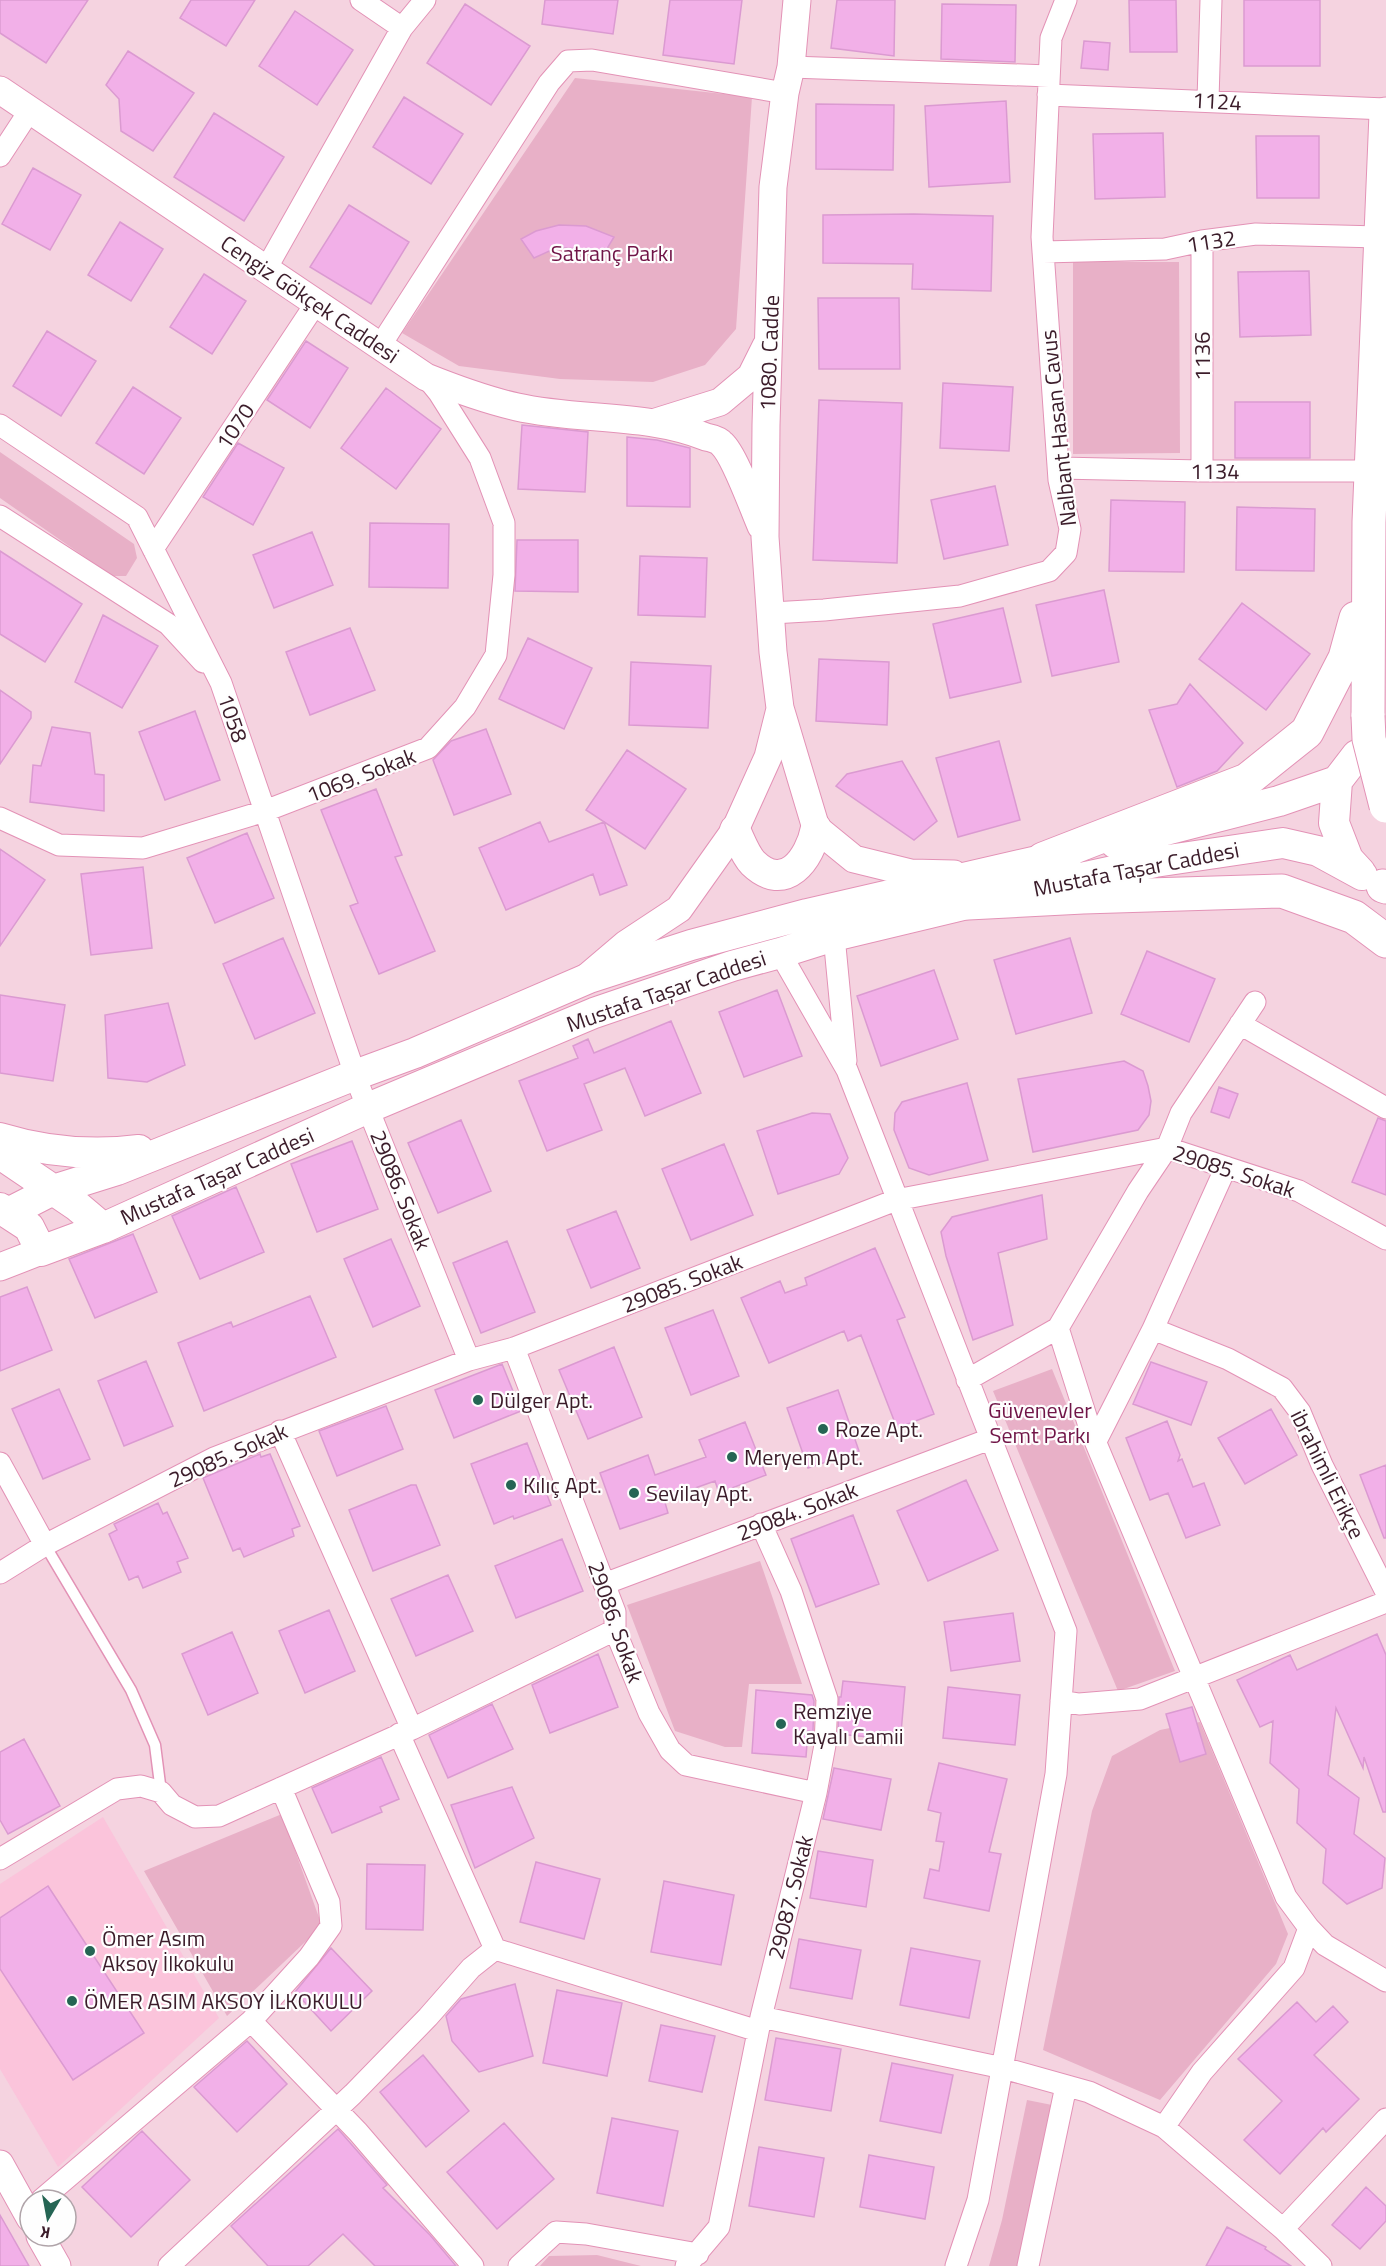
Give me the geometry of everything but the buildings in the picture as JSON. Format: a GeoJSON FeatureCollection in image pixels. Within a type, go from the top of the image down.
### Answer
{"type":"FeatureCollection","features":[{"type":"Feature","properties":{"kind":"main road"},"geometry":{"type":"LineString","coordinates":[[1379,884],[1348,859],[1334,823],[1337,781],[1371,750],[1380,737],[1368,573],[1379,237],[1386,114]]}},
{"type":"Feature","properties":{"kind":"main road"},"geometry":{"type":"LineString","coordinates":[[1043,859],[1247,780],[1307,732],[1346,658],[1368,573]]}},
{"type":"Feature","properties":{"kind":"main road"},"geometry":{"type":"LineString","coordinates":[[1377,718],[1369,739],[1386,806]]}},
{"type":"Feature","properties":{"kind":"main road","name":"Mustafa Taşar Caddesi"},"geometry":{"type":"LineString","coordinates":[[41,1251],[103,1228],[361,1090],[415,1053],[582,981],[691,945],[807,914],[1202,822],[1279,801],[1337,781]]}},
{"type":"Feature","properties":{"kind":"main road"},"geometry":{"type":"LineString","coordinates":[[735,830],[752,862],[765,872],[781,876],[795,870],[806,859],[816,828]]}},
{"type":"Feature","properties":{"kind":"main road","name":"Mustafa Taşar Caddesi"},"geometry":{"type":"LineString","coordinates":[[3,1213],[53,1190],[117,1170],[175,1146],[361,1090],[732,966],[834,936],[968,903],[1155,862],[1282,843],[1318,851],[1379,884]]}},
{"type":"Feature","properties":{"kind":"main road"},"geometry":{"type":"LineString","coordinates":[[968,903],[1183,892],[1282,891],[1354,917],[1386,941]]}},
{"type":"Feature","properties":{"kind":"main road"},"geometry":{"type":"LineString","coordinates":[[0,1138],[65,1152],[107,1154],[175,1146]]}},
{"type":"Feature","properties":{"kind":"main road"},"geometry":{"type":"LineString","coordinates":[[0,1154],[77,1206],[103,1228]]}},
{"type":"Feature","properties":{"kind":"main road"},"geometry":{"type":"LineString","coordinates":[[3,1213],[29,1227],[41,1251]]}},
{"type":"Feature","properties":{"kind":"street"},"geometry":{"type":"LineString","coordinates":[[361,0],[402,28]]}},
{"type":"Feature","properties":{"kind":"street"},"geometry":{"type":"LineString","coordinates":[[266,269],[402,28],[425,0]]}},
{"type":"Feature","properties":{"kind":"street","name":"1080. Cadde"},"geometry":{"type":"LineString","coordinates":[[780,708],[773,652],[765,537],[769,339],[773,187],[797,0]]}},
{"type":"Feature","properties":{"kind":"street","name":"Nalbant Hasan Cavus"},"geometry":{"type":"LineString","coordinates":[[772,613],[960,596],[1049,571],[1066,554],[1070,529],[1059,468],[1043,252],[1051,38],[1066,0]]}},
{"type":"Feature","properties":{"kind":"street"},"geometry":{"type":"LineString","coordinates":[[1208,100],[1211,0]]}},
{"type":"Feature","properties":{"kind":"street","name":"1124"},"geometry":{"type":"LineString","coordinates":[[381,346],[549,83],[568,61],[592,60],[788,80],[1049,85],[1208,100],[1386,109]]}},
{"type":"Feature","properties":{"kind":"street","name":"Cengiz Gökçek Caddesi"},"geometry":{"type":"LineString","coordinates":[[0,90],[426,377],[466,393],[518,407],[572,415],[654,422]]}},
{"type":"Feature","properties":{"kind":"street"},"geometry":{"type":"LineString","coordinates":[[0,156],[30,111]]}},
{"type":"Feature","properties":{"kind":"street","name":"1132"},"geometry":{"type":"LineString","coordinates":[[1043,252],[1165,249],[1202,241],[1256,234],[1379,237]]}},
{"type":"Feature","properties":{"kind":"street","name":"1136"},"geometry":{"type":"LineString","coordinates":[[1202,241],[1202,471]]}},
{"type":"Feature","properties":{"kind":"street","name":"1070"},"geometry":{"type":"LineString","coordinates":[[153,549],[316,303]]}},
{"type":"Feature","properties":{"kind":"street"},"geometry":{"type":"LineString","coordinates":[[654,422],[720,402],[751,376],[769,339]]}},
{"type":"Feature","properties":{"kind":"street","name":"1069. Sokak"},"geometry":{"type":"LineString","coordinates":[[0,818],[59,845],[143,848],[265,811],[429,748],[465,707],[496,655],[504,575],[504,524],[480,458],[439,393],[426,377]]}},
{"type":"Feature","properties":{"kind":"street"},"geometry":{"type":"LineString","coordinates":[[654,422],[722,443],[733,461],[765,537]]}},
{"type":"Feature","properties":{"kind":"street","name":"1058"},"geometry":{"type":"LineString","coordinates":[[0,425],[137,517],[221,683],[361,1090]]}},
{"type":"Feature","properties":{"kind":"street","name":"1134"},"geometry":{"type":"LineString","coordinates":[[1059,468],[1371,471]]}},
{"type":"Feature","properties":{"kind":"street"},"geometry":{"type":"LineString","coordinates":[[0,516],[168,624],[221,683]]}},
{"type":"Feature","properties":{"kind":"street"},"geometry":{"type":"LineString","coordinates":[[780,708],[816,828],[854,859],[910,873],[982,874]]}},
{"type":"Feature","properties":{"kind":"street"},"geometry":{"type":"LineString","coordinates":[[582,981],[626,944],[679,909],[735,830],[768,757],[780,708]]}},
{"type":"Feature","properties":{"kind":"street"},"geometry":{"type":"LineString","coordinates":[[834,936],[847,1070]]}},
{"type":"Feature","properties":{"kind":"street"},"geometry":{"type":"LineString","coordinates":[[780,953],[847,1070],[966,1380],[1066,1631],[1056,1774],[978,2200],[956,2266]]}},
{"type":"Feature","properties":{"kind":"street"},"geometry":{"type":"LineString","coordinates":[[966,1380],[1058,1329],[1138,1191],[1167,1148],[1181,1113],[1255,1002]]}},
{"type":"Feature","properties":{"kind":"street"},"geometry":{"type":"LineString","coordinates":[[1240,1024],[1386,1108]]}},
{"type":"Feature","properties":{"kind":"street","name":"29086. Sokak"},"geometry":{"type":"LineString","coordinates":[[361,1090],[469,1360]]}},
{"type":"Feature","properties":{"kind":"street","name":"29085. Sokak"},"geometry":{"type":"LineString","coordinates":[[0,1574],[45,1545],[214,1458],[469,1360],[514,1348],[896,1200],[1167,1148],[1299,1191],[1386,1239]]}},
{"type":"Feature","properties":{"kind":"street"},"geometry":{"type":"LineString","coordinates":[[1095,1441],[1153,1329],[1227,1167]]}},
{"type":"Feature","properties":{"kind":"street","name":"Mustafa Taşar Caddesi"},"geometry":{"type":"LineString","coordinates":[[0,1267],[41,1251]]}},
{"type":"Feature","properties":{"kind":"street"},"geometry":{"type":"LineString","coordinates":[[1058,1329],[1095,1441],[1286,1897],[1325,1945],[1386,1981]]}},
{"type":"Feature","properties":{"kind":"street","name":"ibrahimli Erikçe"},"geometry":{"type":"LineString","coordinates":[[1153,1329],[1228,1359],[1282,1388],[1300,1412],[1323,1465],[1386,1592]]}},
{"type":"Feature","properties":{"kind":"street","name":"29086. Sokak"},"geometry":{"type":"LineString","coordinates":[[514,1348],[615,1612],[615,1630],[649,1713],[670,1750],[686,1765],[816,1792]]}},
{"type":"Feature","properties":{"kind":"street"},"geometry":{"type":"LineString","coordinates":[[280,1431],[495,1949]]}},
{"type":"Feature","properties":{"kind":"street","name":"29084. Sokak"},"geometry":{"type":"LineString","coordinates":[[604,1584],[990,1439]]}},
{"type":"Feature","properties":{"kind":"street"},"geometry":{"type":"LineString","coordinates":[[0,1463],[45,1545]]}},
{"type":"Feature","properties":{"kind":"street","name":"29087. Sokak"},"geometry":{"type":"LineString","coordinates":[[692,2260],[719,2227],[760,2024],[816,1792],[825,1745],[827,1699],[791,1591],[761,1524]]}},
{"type":"Feature","properties":{"kind":"street"},"geometry":{"type":"LineString","coordinates":[[1061,1701],[1079,1704],[1140,1699],[1386,1602]]}},
{"type":"Feature","properties":{"kind":"street"},"geometry":{"type":"LineString","coordinates":[[0,1859],[117,1789],[141,1786],[161,1792],[172,1805],[195,1817],[219,1816],[406,1731],[615,1630]]}},
{"type":"Feature","properties":{"kind":"street"},"geometry":{"type":"LineString","coordinates":[[57,2188],[251,2021],[309,1957],[331,1926],[329,1902],[281,1788]]}},
{"type":"Feature","properties":{"kind":"street"},"geometry":{"type":"LineString","coordinates":[[1164,2127],[1202,2072],[1294,1968],[1309,1928]]}},
{"type":"Feature","properties":{"kind":"street"},"geometry":{"type":"LineString","coordinates":[[495,1949],[760,2024],[1003,2067],[1089,2092],[1164,2127],[1283,2229],[1321,2266]]}},
{"type":"Feature","properties":{"kind":"street"},"geometry":{"type":"LineString","coordinates":[[169,2266],[337,2109],[429,2017],[471,1968],[495,1949]]}},
{"type":"Feature","properties":{"kind":"street"},"geometry":{"type":"LineString","coordinates":[[251,2021],[337,2109],[473,2266]]}},
{"type":"Feature","properties":{"kind":"street"},"geometry":{"type":"LineString","coordinates":[[1034,2263],[1066,2086]]}},
{"type":"Feature","properties":{"kind":"street"},"geometry":{"type":"LineString","coordinates":[[1283,2229],[1386,2119]]}},
{"type":"Feature","properties":{"kind":"street"},"geometry":{"type":"LineString","coordinates":[[0,2164],[18,2190]]}},
{"type":"Feature","properties":{"kind":"street"},"geometry":{"type":"LineString","coordinates":[[519,2266],[556,2232],[586,2234],[692,2260]]}},
{"type":"Feature","properties":{"kind":"street"},"geometry":{"type":"LineString","coordinates":[[47,2248],[57,2266]]}},
{"type":"Feature","properties":{"kind":"lane"},"geometry":{"type":"LineString","coordinates":[[45,1545],[131,1690],[155,1745],[161,1792]]}},
{"type":"Feature","properties":{"kind":"shaded area","name":"Ömer Asım Aksoy İlkokulu"},"geometry":{"type":"Polygon","coordinates":[[[103,1817],[219,2018],[58,2167],[0,2069],[0,1884],[103,1817]]]}},
{"type":"Feature","properties":{"kind":"green space","name":"Satranç Parkı"},"geometry":{"type":"Polygon","coordinates":[[[575,78],[752,97],[736,329],[705,365],[653,382],[560,379],[459,366],[402,333],[575,78]]]}},
{"type":"Feature","properties":{"kind":"green space"},"geometry":{"type":"Polygon","coordinates":[[[1073,262],[1179,262],[1180,453],[1073,454],[1073,262]]]}},
{"type":"Feature","properties":{"kind":"green space"},"geometry":{"type":"Polygon","coordinates":[[[0,452],[134,544],[137,558],[126,576],[112,576],[0,498],[0,452]]]}},
{"type":"Feature","properties":{"kind":"green space","name":"Güvenevler Semt Parkı"},"geometry":{"type":"Polygon","coordinates":[[[1052,1369],[1175,1671],[1118,1691],[993,1391],[1052,1369]]]}},
{"type":"Feature","properties":{"kind":"green space"},"geometry":{"type":"Polygon","coordinates":[[[760,1561],[802,1684],[749,1684],[742,1747],[725,1747],[675,1731],[627,1605],[760,1561]]]}},
{"type":"Feature","properties":{"kind":"green space"},"geometry":{"type":"Polygon","coordinates":[[[1200,1722],[1288,1934],[1276,1964],[1160,2100],[1043,2050],[1092,1811],[1112,1756],[1160,1730],[1200,1722]]]}},
{"type":"Feature","properties":{"kind":"green space"},"geometry":{"type":"Polygon","coordinates":[[[282,1814],[322,1926],[227,2016],[144,1871],[282,1814]]]}},
{"type":"Feature","properties":{"kind":"green space"},"geometry":{"type":"Polygon","coordinates":[[[1027,2100],[1052,2105],[1018,2266],[989,2266],[1002,2220],[1027,2100]]]}},
{"type":"Feature","properties":{"kind":"green space"},"geometry":{"type":"Polygon","coordinates":[[[597,2255],[641,2266],[540,2266],[549,2256],[597,2255]]]}},
{"type":"Feature","properties":{"kind":"place","name":"Dülger Apt."},"geometry":{"type":"Point","coordinates":[478,1400]}},
{"type":"Feature","properties":{"kind":"place","name":"Roze Apt."},"geometry":{"type":"Point","coordinates":[823,1429]}},
{"type":"Feature","properties":{"kind":"place","name":"Meryem Apt."},"geometry":{"type":"Point","coordinates":[732,1457]}},
{"type":"Feature","properties":{"kind":"place","name":"Kılıç Apt."},"geometry":{"type":"Point","coordinates":[511,1485]}},
{"type":"Feature","properties":{"kind":"place","name":"Sevilay Apt."},"geometry":{"type":"Point","coordinates":[634,1493]}},
{"type":"Feature","properties":{"kind":"place","name":"Remziye Kayalı Camii"},"geometry":{"type":"Point","coordinates":[781,1724]}},
{"type":"Feature","properties":{"kind":"place","name":"Ömer Asım Aksoy İlkokulu"},"geometry":{"type":"Point","coordinates":[90,1951]}},
{"type":"Feature","properties":{"kind":"place","name":"ÖMER ASIM AKSOY İLKOKULU"},"geometry":{"type":"Point","coordinates":[72,2001]}}]}
